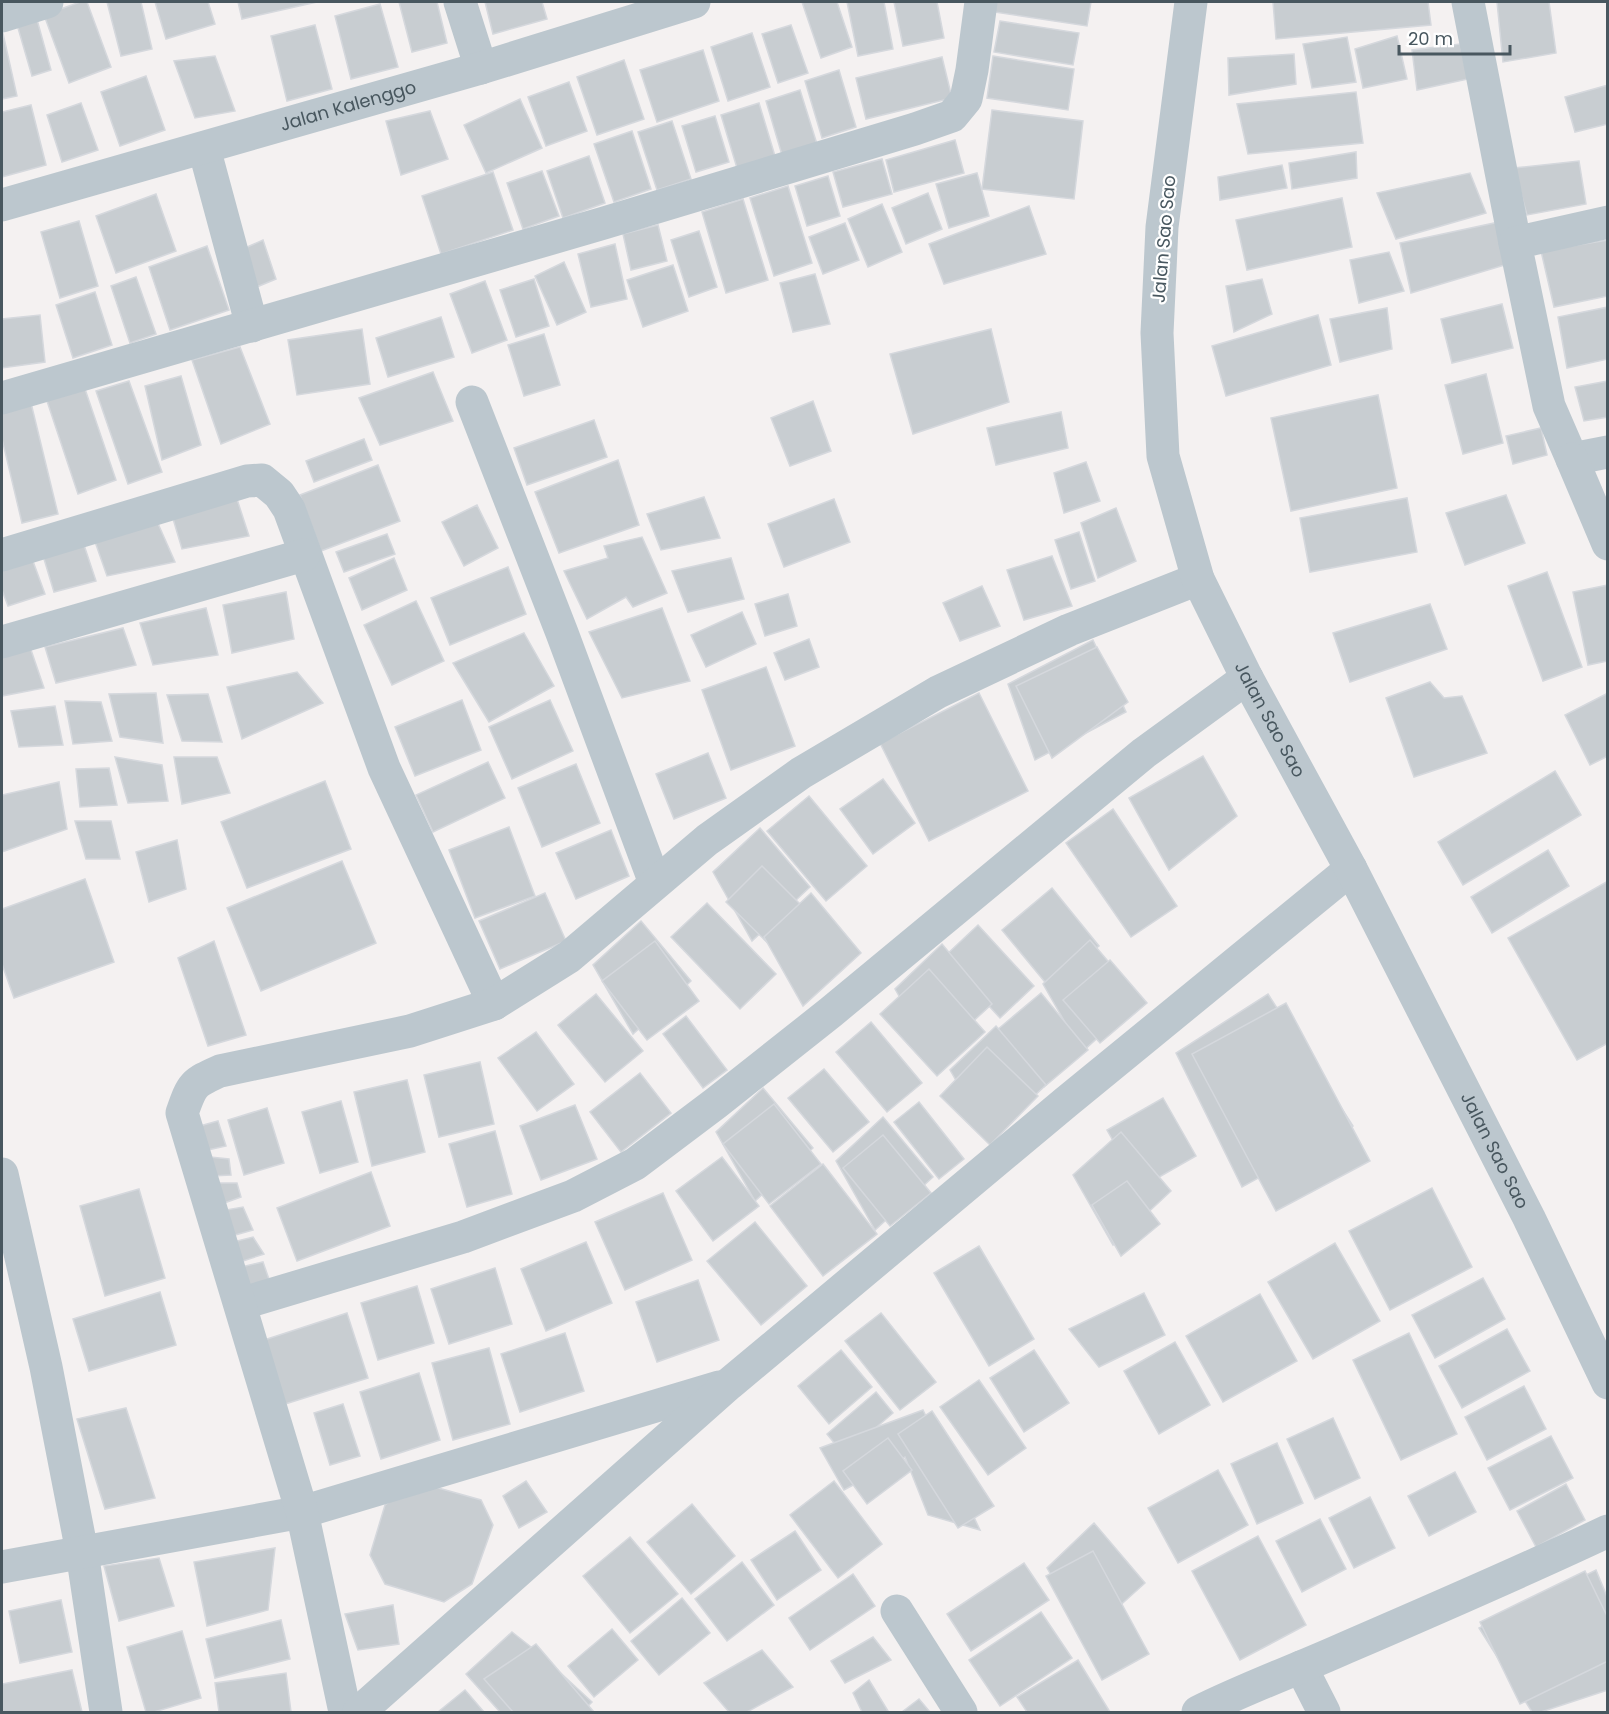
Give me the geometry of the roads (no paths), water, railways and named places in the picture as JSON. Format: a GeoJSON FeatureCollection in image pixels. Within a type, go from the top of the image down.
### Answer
{"type":"FeatureCollection","features":[{"type":"Feature","properties":{"kind":"street"},"geometry":{"type":"LineString","coordinates":[[2,16],[47,2]]}},
{"type":"Feature","properties":{"kind":"street"},"geometry":{"type":"LineString","coordinates":[[460,2],[481,68]]}},
{"type":"Feature","properties":{"kind":"street","name":"Jalan Kalenggo"},"geometry":{"type":"LineString","coordinates":[[2,206],[481,68],[694,2]]}},
{"type":"Feature","properties":{"kind":"street"},"geometry":{"type":"LineString","coordinates":[[2,398],[626,217],[952,116],[966,99],[981,2]]}},
{"type":"Feature","properties":{"kind":"street","name":"Jalan Sao Sao"},"geometry":{"type":"LineString","coordinates":[[1191,2],[1162,227],[1157,333],[1163,456],[1198,579],[1247,678],[1351,869],[1529,1218],[1608,1383]]}},
{"type":"Feature","properties":{"kind":"street"},"geometry":{"type":"LineString","coordinates":[[1468,2],[1549,406],[1608,544]]}},
{"type":"Feature","properties":{"kind":"street"},"geometry":{"type":"LineString","coordinates":[[204,148],[252,326]]}},
{"type":"Feature","properties":{"kind":"street"},"geometry":{"type":"LineString","coordinates":[[1515,243],[1608,222]]}},
{"type":"Feature","properties":{"kind":"street"},"geometry":{"type":"LineString","coordinates":[[472,402],[562,633],[655,883]]}},
{"type":"Feature","properties":{"kind":"street"},"geometry":{"type":"LineString","coordinates":[[1572,459],[1608,452]]}},
{"type":"Feature","properties":{"kind":"street"},"geometry":{"type":"LineString","coordinates":[[2,555],[247,481],[262,480],[279,494],[289,509],[384,768],[494,1004]]}},
{"type":"Feature","properties":{"kind":"street"},"geometry":{"type":"LineString","coordinates":[[2,642],[304,555]]}},
{"type":"Feature","properties":{"kind":"street"},"geometry":{"type":"LineString","coordinates":[[345,1713],[302,1512],[182,1113],[188,1095],[197,1081],[220,1071],[410,1031],[494,1004],[569,957],[707,840],[801,773],[938,692],[1069,630],[1198,579]]}},
{"type":"Feature","properties":{"kind":"street"},"geometry":{"type":"LineString","coordinates":[[240,1304],[463,1237],[573,1196],[635,1164],[831,1012],[1144,753],[1247,678]]}},
{"type":"Feature","properties":{"kind":"street"},"geometry":{"type":"LineString","coordinates":[[359,1713],[729,1384],[1065,1103],[1351,869]]}},
{"type":"Feature","properties":{"kind":"street"},"geometry":{"type":"LineString","coordinates":[[2,1174],[46,1367],[82,1552],[106,1713]]}},
{"type":"Feature","properties":{"kind":"street"},"geometry":{"type":"LineString","coordinates":[[2,1568],[302,1512],[729,1384]]}},
{"type":"Feature","properties":{"kind":"street"},"geometry":{"type":"LineString","coordinates":[[1198,1713],[1263,1682],[1506,1579],[1608,1531]]}},
{"type":"Feature","properties":{"kind":"street"},"geometry":{"type":"LineString","coordinates":[[897,1611],[961,1713]]}},
{"type":"Feature","properties":{"kind":"street"},"geometry":{"type":"LineString","coordinates":[[1301,1667],[1324,1713]]}}]}
